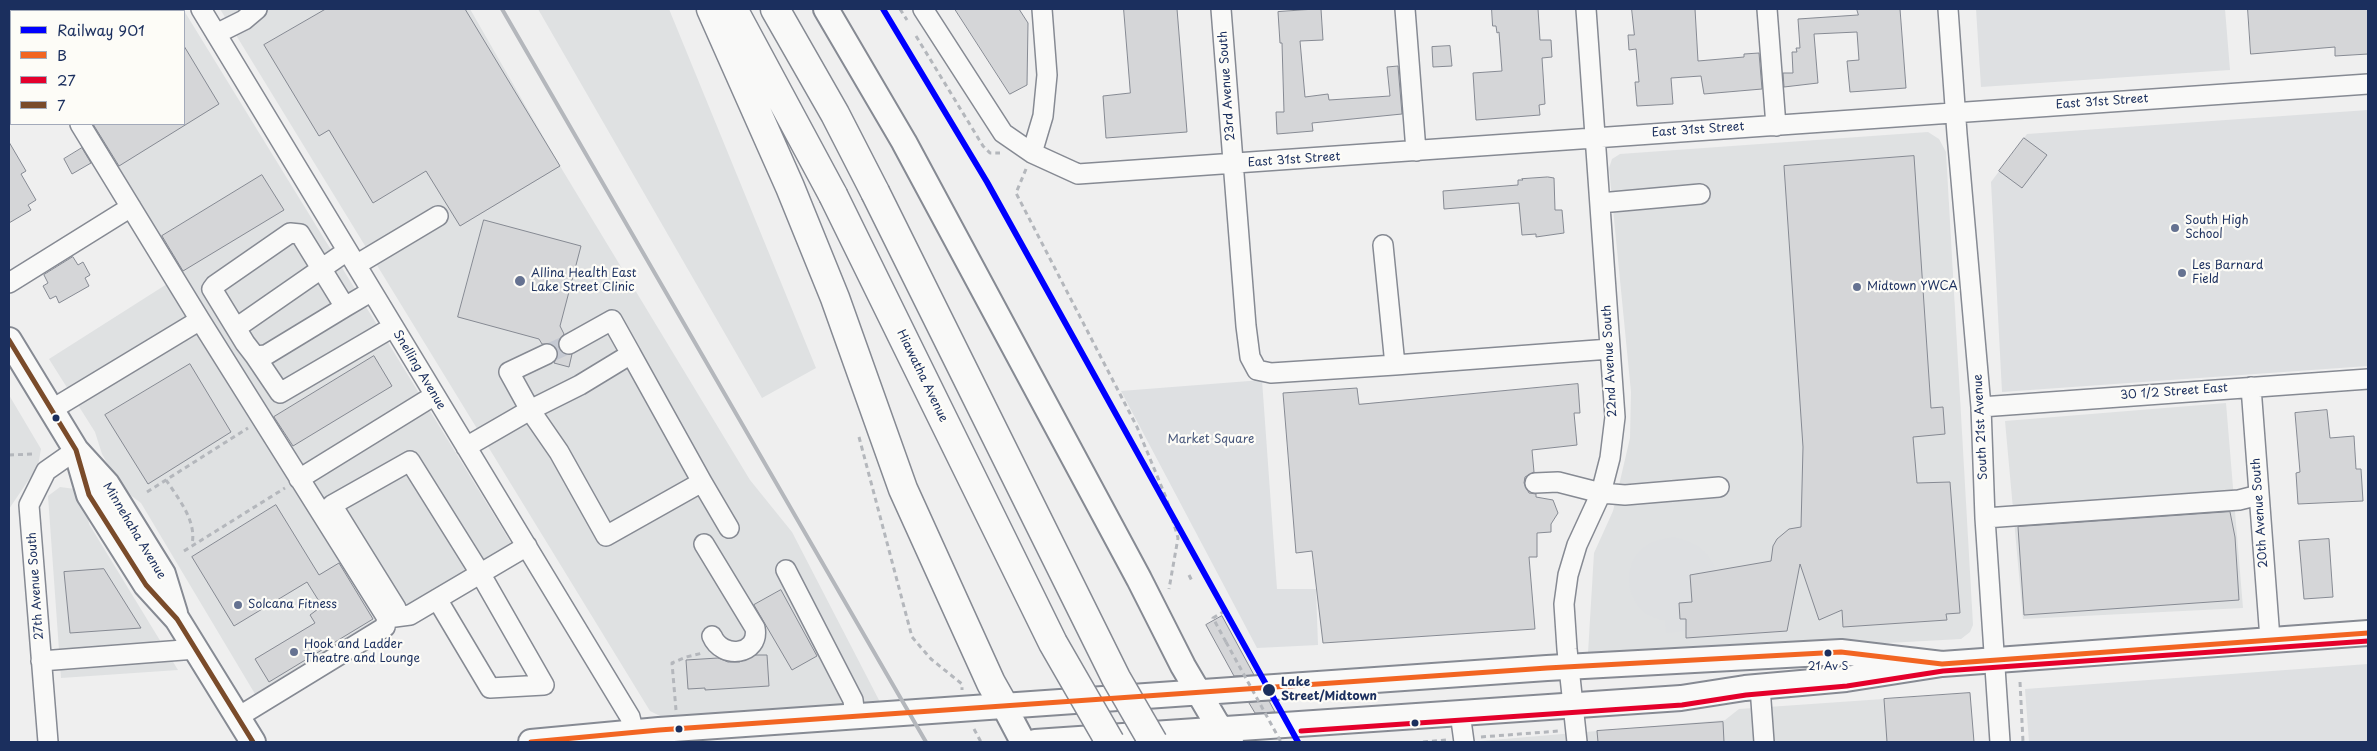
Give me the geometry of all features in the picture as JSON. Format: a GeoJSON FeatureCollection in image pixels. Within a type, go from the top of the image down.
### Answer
{"type":"FeatureCollection","features":[{"type":"Feature","properties":{"kind":"highway"},"geometry":{"type":"LineString","coordinates":[[711,9],[790,187],[835,298],[903,490],[986,674],[1004,706]]}},
{"type":"Feature","properties":{"kind":"highway","name":"Hiawatha Avenue"},"geometry":{"type":"LineString","coordinates":[[733,9],[833,195],[1053,643],[1110,742]]}},
{"type":"Feature","properties":{"kind":"highway"},"geometry":{"type":"LineString","coordinates":[[775,9],[835,114],[1116,678],[1153,742]]}},
{"type":"Feature","properties":{"kind":"main road"},"geometry":{"type":"LineString","coordinates":[[826,9],[908,151],[1134,570],[1198,694],[1224,736]]}},
{"type":"Feature","properties":{"kind":"main road","name":"Minnehaha Avenue"},"geometry":{"type":"LineString","coordinates":[[9,340],[15,364],[51,410],[76,450],[106,484],[163,574],[177,619],[253,742]]}},
{"type":"Feature","properties":{"kind":"main road"},"geometry":{"type":"LineString","coordinates":[[1034,742],[1224,736],[1460,713],[1681,698],[1760,687],[1846,679],[1942,664],[2368,633]]}},
{"type":"Feature","properties":{"kind":"main road"},"geometry":{"type":"LineString","coordinates":[[531,742],[636,737],[854,716],[1198,694],[1569,667],[1841,652],[1942,664]]}},
{"type":"Feature","properties":{"kind":"main road"},"geometry":{"type":"LineString","coordinates":[[1004,706],[1023,742]]}},
{"type":"Feature","properties":{"kind":"street","name":"Snelling Avenue"},"geometry":{"type":"LineString","coordinates":[[201,9],[630,717],[636,737]]}},
{"type":"Feature","properties":{"kind":"street"},"geometry":{"type":"LineString","coordinates":[[216,34],[244,20],[257,9]]}},
{"type":"Feature","properties":{"kind":"street","name":"East 31st Street"},"geometry":{"type":"LineString","coordinates":[[923,9],[1002,133],[1032,154],[1078,174],[2368,84]]}},
{"type":"Feature","properties":{"kind":"street"},"geometry":{"type":"LineString","coordinates":[[1032,154],[1043,116],[1047,75],[1045,9]]}},
{"type":"Feature","properties":{"kind":"street","name":"23rd Avenue South"},"geometry":{"type":"LineString","coordinates":[[1221,9],[1250,357],[1257,370],[1271,373],[1395,365]]}},
{"type":"Feature","properties":{"kind":"street"},"geometry":{"type":"LineString","coordinates":[[1405,9],[1416,151]]}},
{"type":"Feature","properties":{"kind":"street","name":"22nd Avenue South"},"geometry":{"type":"LineString","coordinates":[[1577,742],[1564,604],[1568,575],[1577,545],[1601,493],[1610,458],[1614,417],[1586,9]]}},
{"type":"Feature","properties":{"kind":"street"},"geometry":{"type":"LineString","coordinates":[[1768,9],[1776,126]]}},
{"type":"Feature","properties":{"kind":"street","name":"South 21st Avenue"},"geometry":{"type":"LineString","coordinates":[[1948,9],[1955,112],[1981,408],[1985,518],[2000,742]]}},
{"type":"Feature","properties":{"kind":"street"},"geometry":{"type":"LineString","coordinates":[[81,125],[299,479],[391,613],[410,615],[527,546]]}},
{"type":"Feature","properties":{"kind":"street"},"geometry":{"type":"LineString","coordinates":[[1600,204],[1700,194]]}},
{"type":"Feature","properties":{"kind":"street"},"geometry":{"type":"LineString","coordinates":[[9,283],[131,207]]}},
{"type":"Feature","properties":{"kind":"street"},"geometry":{"type":"LineString","coordinates":[[236,328],[321,268],[352,258],[438,216]]}},
{"type":"Feature","properties":{"kind":"street"},"geometry":{"type":"LineString","coordinates":[[345,307],[300,234],[290,232],[212,289],[280,393],[393,327]]}},
{"type":"Feature","properties":{"kind":"street"},"geometry":{"type":"LineString","coordinates":[[1383,246],[1395,365],[1610,348]]}},
{"type":"Feature","properties":{"kind":"street"},"geometry":{"type":"LineString","coordinates":[[255,356],[266,355],[372,291]]}},
{"type":"Feature","properties":{"kind":"street"},"geometry":{"type":"LineString","coordinates":[[51,410],[200,320]]}},
{"type":"Feature","properties":{"kind":"street"},"geometry":{"type":"LineString","coordinates":[[569,344],[612,320],[729,528]]}},
{"type":"Feature","properties":{"kind":"street"},"geometry":{"type":"LineString","coordinates":[[548,354],[508,372],[530,410],[559,452],[606,536],[702,482]]}},
{"type":"Feature","properties":{"kind":"street"},"geometry":{"type":"LineString","coordinates":[[466,446],[530,410],[580,385],[631,354]]}},
{"type":"Feature","properties":{"kind":"street","name":"30 1/2 Street East"},"geometry":{"type":"LineString","coordinates":[[1981,408],[2368,379]]}},
{"type":"Feature","properties":{"kind":"street","name":"20th Avenue South"},"geometry":{"type":"LineString","coordinates":[[2251,387],[2270,639]]}},
{"type":"Feature","properties":{"kind":"street"},"geometry":{"type":"LineString","coordinates":[[299,479],[435,395]]}},
{"type":"Feature","properties":{"kind":"street","name":"27th Avenue South"},"geometry":{"type":"LineString","coordinates":[[48,742],[29,505],[46,471],[76,450]]}},
{"type":"Feature","properties":{"kind":"street"},"geometry":{"type":"LineString","coordinates":[[391,613],[332,505],[410,461],[480,573],[544,685],[490,688],[437,599]]}},
{"type":"Feature","properties":{"kind":"street"},"geometry":{"type":"LineString","coordinates":[[1535,483],[1558,482],[1601,493],[1625,495],[1719,488]]}},
{"type":"Feature","properties":{"kind":"street"},"geometry":{"type":"LineString","coordinates":[[1985,518],[2239,500],[2259,496]]}},
{"type":"Feature","properties":{"kind":"street"},"geometry":{"type":"LineString","coordinates":[[704,544],[754,628],[756,636],[754,643],[748,648],[732,652],[710,643]]}},
{"type":"Feature","properties":{"kind":"street"},"geometry":{"type":"LineString","coordinates":[[786,570],[853,700],[854,716]]}},
{"type":"Feature","properties":{"kind":"street"},"geometry":{"type":"LineString","coordinates":[[238,717],[385,627],[391,613]]}},
{"type":"Feature","properties":{"kind":"street"},"geometry":{"type":"LineString","coordinates":[[41,661],[196,649]]}},
{"type":"Feature","properties":{"kind":"street"},"geometry":{"type":"LineString","coordinates":[[1760,687],[1764,742]]}},
{"type":"Feature","properties":{"kind":"street"},"geometry":{"type":"LineString","coordinates":[[1460,713],[1464,740]]}},
{"type":"Feature","properties":{"kind":"path"},"geometry":{"type":"LineString","coordinates":[[900,9],[910,26]]}},
{"type":"Feature","properties":{"kind":"path"},"geometry":{"type":"LineString","coordinates":[[916,34],[983,146],[990,153],[1032,154],[1016,193],[1137,427],[1167,500],[1178,538],[1169,588]]}},
{"type":"Feature","properties":{"kind":"path"},"geometry":{"type":"LineString","coordinates":[[147,492],[262,420]]}},
{"type":"Feature","properties":{"kind":"path"},"geometry":{"type":"LineString","coordinates":[[857,429],[912,637],[931,659],[962,684]]}},
{"type":"Feature","properties":{"kind":"path"},"geometry":{"type":"LineString","coordinates":[[9,455],[33,454]]}},
{"type":"Feature","properties":{"kind":"path"},"geometry":{"type":"LineString","coordinates":[[184,552],[192,544],[299,479]]}},
{"type":"Feature","properties":{"kind":"path"},"geometry":{"type":"LineString","coordinates":[[166,480],[191,524],[194,536],[192,544]]}},
{"type":"Feature","properties":{"kind":"path"},"geometry":{"type":"LineString","coordinates":[[1190,575],[1192,581]]}},
{"type":"Feature","properties":{"kind":"path"},"geometry":{"type":"LineString","coordinates":[[1228,609],[1213,618],[1281,742]]}},
{"type":"Feature","properties":{"kind":"path"},"geometry":{"type":"LineString","coordinates":[[676,705],[672,663],[710,643]]}},
{"type":"Feature","properties":{"kind":"path"},"geometry":{"type":"LineString","coordinates":[[2020,682],[2023,742]]}},
{"type":"Feature","properties":{"kind":"path"},"geometry":{"type":"LineString","coordinates":[[1423,742],[1560,731]]}},
{"type":"Feature","properties":{"kind":"shaded area"},"geometry":{"type":"Polygon","coordinates":[[[14,9],[184,10],[15,10],[14,9]]]}},
{"type":"Feature","properties":{"kind":"shaded area"},"geometry":{"type":"Polygon","coordinates":[[[220,9],[470,9],[563,171],[750,480],[792,532],[881,704],[666,719],[650,711],[220,9]]]}},
{"type":"Feature","properties":{"kind":"shaded area"},"geometry":{"type":"Polygon","coordinates":[[[538,9],[669,9],[816,368],[762,398],[538,9]]]}},
{"type":"Feature","properties":{"kind":"shaded area"},"geometry":{"type":"Polygon","coordinates":[[[185,12],[513,546],[258,699],[141,503],[121,488],[102,454],[95,432],[49,359],[178,277],[85,125],[185,125],[185,12]]]}},
{"type":"Feature","properties":{"kind":"shaded area"},"geometry":{"type":"Polygon","coordinates":[[[1928,132],[1939,139],[1946,152],[1973,625],[1970,632],[1961,639],[1593,659],[1588,653],[1594,553],[1613,511],[1630,438],[1631,392],[1609,168],[1612,159],[1620,154],[1928,132]]]}},
{"type":"Feature","properties":{"kind":"shaded area"},"geometry":{"type":"Polygon","coordinates":[[[9,395],[41,449],[38,466],[9,509],[9,395]]]}},
{"type":"Feature","properties":{"kind":"shaded area"},"geometry":{"type":"Polygon","coordinates":[[[2226,403],[2243,608],[2023,619],[2005,421],[2226,403]]]}},
{"type":"Feature","properties":{"kind":"shaded area"},"geometry":{"type":"Polygon","coordinates":[[[60,487],[75,489],[87,508],[89,524],[178,670],[61,678],[48,496],[60,487]]]}},
{"type":"Feature","properties":{"kind":"shaded area"},"geometry":{"type":"Polygon","coordinates":[[[1970,693],[1974,742],[1469,742],[1725,720],[1739,709],[1970,693]]]}},
{"type":"Feature","properties":{"kind":"green space"},"geometry":{"type":"Polygon","coordinates":[[[1976,9],[2225,9],[2230,70],[1981,87],[1976,9]]]}},
{"type":"Feature","properties":{"kind":"green space","name":"Les Barnard Field"},"geometry":{"type":"Polygon","coordinates":[[[2368,110],[2368,366],[2002,392],[1991,182],[2027,134],[2368,110]]]}},
{"type":"Feature","properties":{"kind":"green space","name":"Market Square"},"geometry":{"type":"Polygon","coordinates":[[[1262,380],[1277,589],[1316,589],[1318,645],[1257,648],[1121,391],[1262,380]]]}},
{"type":"Feature","properties":{"kind":"green space"},"geometry":{"type":"Polygon","coordinates":[[[1674,537],[1688,541],[1700,548],[1709,558],[1716,571],[1690,575],[1692,602],[1679,604],[1680,619],[1685,619],[1686,631],[1666,633],[1665,621],[1647,614],[1634,599],[1629,581],[1633,562],[1645,547],[1655,541],[1674,537]]]}},
{"type":"Feature","properties":{"kind":"green space"},"geometry":{"type":"Polygon","coordinates":[[[2368,664],[2368,742],[2029,742],[2025,689],[2368,664]]]}},
{"type":"Feature","properties":{"kind":"building"},"geometry":{"type":"Polygon","coordinates":[[[326,9],[465,9],[560,166],[460,226],[426,171],[373,203],[329,130],[319,136],[264,45],[326,9]]]}},
{"type":"Feature","properties":{"kind":"building"},"geometry":{"type":"Polygon","coordinates":[[[955,9],[1019,9],[1028,23],[1027,85],[1010,94],[955,9]]]}},
{"type":"Feature","properties":{"kind":"building"},"geometry":{"type":"Polygon","coordinates":[[[1124,9],[1177,9],[1187,132],[1106,138],[1103,96],[1130,93],[1124,9]]]}},
{"type":"Feature","properties":{"kind":"building"},"geometry":{"type":"Polygon","coordinates":[[[1321,9],[1323,40],[1300,41],[1305,97],[1328,94],[1329,100],[1390,96],[1387,67],[1398,66],[1402,114],[1312,123],[1313,131],[1277,134],[1276,112],[1284,112],[1282,43],[1280,43],[1278,12],[1321,9]]]}},
{"type":"Feature","properties":{"kind":"building"},"geometry":{"type":"Polygon","coordinates":[[[1492,9],[1538,9],[1540,40],[1551,40],[1552,57],[1542,58],[1545,104],[1539,105],[1540,115],[1476,120],[1473,73],[1502,71],[1499,32],[1497,33],[1496,26],[1493,26],[1492,9]]]}},
{"type":"Feature","properties":{"kind":"building"},"geometry":{"type":"Polygon","coordinates":[[[1632,9],[1695,9],[1698,61],[1744,57],[1744,54],[1759,53],[1762,89],[1704,94],[1701,76],[1671,78],[1673,104],[1637,106],[1635,82],[1639,82],[1636,49],[1629,50],[1628,35],[1634,35],[1632,9]]]}},
{"type":"Feature","properties":{"kind":"building"},"geometry":{"type":"Polygon","coordinates":[[[1857,9],[1900,9],[1906,88],[1850,92],[1847,61],[1859,60],[1857,32],[1814,34],[1818,83],[1784,87],[1783,73],[1793,73],[1792,52],[1797,52],[1796,48],[1800,48],[1798,19],[1858,15],[1857,9]]]}},
{"type":"Feature","properties":{"kind":"building"},"geometry":{"type":"Polygon","coordinates":[[[2248,9],[2368,9],[2368,54],[2335,56],[2335,47],[2251,54],[2248,9]]]}},
{"type":"Feature","properties":{"kind":"building"},"geometry":{"type":"Polygon","coordinates":[[[1450,46],[1452,66],[1433,67],[1432,47],[1450,46]]]}},
{"type":"Feature","properties":{"kind":"building"},"geometry":{"type":"Polygon","coordinates":[[[185,48],[219,104],[119,166],[94,125],[185,125],[185,48]]]}},
{"type":"Feature","properties":{"kind":"building"},"geometry":{"type":"Polygon","coordinates":[[[2024,138],[2047,155],[2022,188],[1999,171],[2024,138]]]}},
{"type":"Feature","properties":{"kind":"building"},"geometry":{"type":"Polygon","coordinates":[[[9,142],[26,171],[21,174],[36,200],[28,205],[31,210],[9,223],[9,142]]]}},
{"type":"Feature","properties":{"kind":"building"},"geometry":{"type":"Polygon","coordinates":[[[82,148],[91,163],[72,174],[64,159],[82,148]]]}},
{"type":"Feature","properties":{"kind":"building","name":"Midtown YWCA"},"geometry":{"type":"Polygon","coordinates":[[[1914,156],[1931,408],[1943,407],[1945,434],[1913,437],[1917,483],[1950,482],[1960,613],[1946,614],[1947,620],[1843,627],[1842,610],[1819,620],[1800,564],[1787,631],[1686,638],[1686,619],[1680,619],[1679,603],[1692,602],[1690,575],[1771,561],[1773,546],[1777,539],[1789,529],[1801,527],[1803,447],[1784,166],[1914,156]]]}},
{"type":"Feature","properties":{"kind":"building"},"geometry":{"type":"Polygon","coordinates":[[[262,175],[284,210],[183,271],[162,236],[262,175]]]}},
{"type":"Feature","properties":{"kind":"building"},"geometry":{"type":"Polygon","coordinates":[[[1554,178],[1555,210],[1562,210],[1564,233],[1536,237],[1536,234],[1522,235],[1519,203],[1444,209],[1443,191],[1518,185],[1518,180],[1554,178]]]}},
{"type":"Feature","properties":{"kind":"building","name":"Allina Health East Lake Street Clinic"},"geometry":{"type":"Polygon","coordinates":[[[484,220],[581,246],[560,326],[564,334],[558,343],[563,353],[572,354],[569,367],[554,363],[558,354],[553,345],[542,344],[539,339],[458,317],[484,220]]]}},
{"type":"Feature","properties":{"kind":"building"},"geometry":{"type":"Polygon","coordinates":[[[73,257],[78,265],[83,262],[90,275],[85,278],[89,286],[59,303],[56,296],[50,299],[43,286],[48,283],[44,275],[73,257]]]}},
{"type":"Feature","properties":{"kind":"building"},"geometry":{"type":"Polygon","coordinates":[[[374,356],[392,386],[293,446],[274,417],[374,356]]]}},
{"type":"Feature","properties":{"kind":"building"},"geometry":{"type":"Polygon","coordinates":[[[190,364],[231,432],[148,484],[105,415],[190,364]]]}},
{"type":"Feature","properties":{"kind":"building"},"geometry":{"type":"Polygon","coordinates":[[[1578,384],[1580,413],[1574,413],[1577,445],[1532,450],[1534,472],[1525,477],[1524,483],[1529,493],[1536,494],[1536,497],[1553,500],[1558,513],[1551,524],[1551,532],[1537,533],[1537,557],[1529,557],[1535,629],[1323,643],[1312,551],[1296,553],[1283,393],[1357,388],[1359,404],[1578,384]]]}},
{"type":"Feature","properties":{"kind":"building"},"geometry":{"type":"Polygon","coordinates":[[[2327,410],[2330,438],[2354,436],[2356,469],[2361,469],[2363,501],[2298,504],[2296,473],[2300,472],[2295,413],[2327,410]]]}},
{"type":"Feature","properties":{"kind":"building"},"geometry":{"type":"Polygon","coordinates":[[[276,505],[319,575],[339,563],[373,619],[269,682],[255,659],[315,623],[310,615],[322,606],[307,582],[234,626],[192,557],[276,505]]]}},
{"type":"Feature","properties":{"kind":"building"},"geometry":{"type":"Polygon","coordinates":[[[2230,512],[2235,537],[2239,600],[2024,615],[2018,527],[2230,512]]]}},
{"type":"Feature","properties":{"kind":"building"},"geometry":{"type":"Polygon","coordinates":[[[2329,539],[2333,597],[2304,599],[2299,541],[2329,539]]]}},
{"type":"Feature","properties":{"kind":"building"},"geometry":{"type":"Polygon","coordinates":[[[104,569],[141,628],[70,633],[64,572],[104,569]]]}},
{"type":"Feature","properties":{"kind":"building"},"geometry":{"type":"Polygon","coordinates":[[[781,590],[817,656],[792,670],[754,605],[781,590]]]}},
{"type":"Feature","properties":{"kind":"building"},"geometry":{"type":"Polygon","coordinates":[[[1222,616],[1254,675],[1234,676],[1206,625],[1222,616]]]}},
{"type":"Feature","properties":{"kind":"building"},"geometry":{"type":"Polygon","coordinates":[[[756,655],[767,655],[769,686],[705,690],[705,688],[688,689],[686,660],[718,658],[728,662],[739,662],[756,655]]]}},
{"type":"Feature","properties":{"kind":"building"},"geometry":{"type":"Polygon","coordinates":[[[1970,693],[1974,742],[1887,742],[1884,699],[1970,693]]]}},
{"type":"Feature","properties":{"kind":"building"},"geometry":{"type":"Polygon","coordinates":[[[1269,701],[1275,712],[1255,713],[1249,703],[1269,701]]]}},
{"type":"Feature","properties":{"kind":"building"},"geometry":{"type":"Polygon","coordinates":[[[1723,722],[1724,742],[1598,742],[1597,731],[1723,722]]]}},
{"type":"Feature","properties":{"kind":"tunnel"},"geometry":{"type":"LineString","coordinates":[[547,354],[569,344]]}},
{"type":"Feature","properties":{"kind":"railway"},"geometry":{"type":"LineString","coordinates":[[502,9],[926,742]]}},
{"type":"Feature","properties":{"kind":"rail line","name":"901"},"geometry":{"type":"LineString","coordinates":[[883,9],[987,182],[1298,742]]}},
{"type":"Feature","properties":{"kind":"transit line","name":"7"},"geometry":{"type":"LineString","coordinates":[[9,340],[76,450],[89,495],[146,585],[177,619],[253,742]]}},
{"type":"Feature","properties":{"kind":"transit line","name":"B"},"geometry":{"type":"LineString","coordinates":[[531,742],[659,730],[1547,668],[1841,652],[1942,664],[2368,633]]}},
{"type":"Feature","properties":{"kind":"transit line","name":"27"},"geometry":{"type":"LineString","coordinates":[[1301,731],[1682,705],[1746,695],[1847,686],[1943,671],[2368,641]]}},
{"type":"Feature","properties":{"kind":"place","name":"South High School"},"geometry":{"type":"Point","coordinates":[2175,228]}},
{"type":"Feature","properties":{"kind":"place","name":"Les Barnard Field"},"geometry":{"type":"Point","coordinates":[2182,273]}},
{"type":"Feature","properties":{"kind":"place","name":"Allina Health East Lake Street Clinic"},"geometry":{"type":"Point","coordinates":[520,281]}},
{"type":"Feature","properties":{"kind":"place","name":"Midtown YWCA"},"geometry":{"type":"Point","coordinates":[1857,287]}},
{"type":"Feature","properties":{"kind":"place","name":"Solcana Fitness"},"geometry":{"type":"Point","coordinates":[238,605]}},
{"type":"Feature","properties":{"kind":"place","name":"Hook and Ladder Theatre and Lounge"},"geometry":{"type":"Point","coordinates":[294,652]}},
{"type":"Feature","properties":{"kind":"place","name":"21 Av S"},"geometry":{"type":"Point","coordinates":[1828,653]}},
{"type":"Feature","properties":{"kind":"place","name":"Lake Street/Midtown"},"geometry":{"type":"Point","coordinates":[1269,690]}}]}
